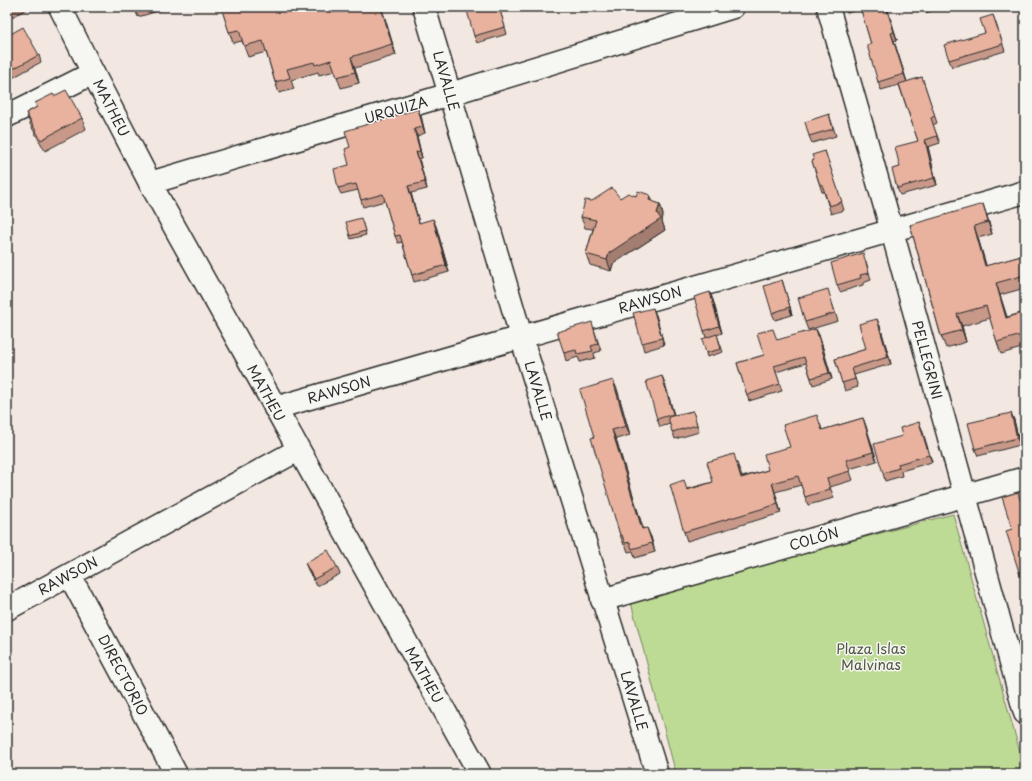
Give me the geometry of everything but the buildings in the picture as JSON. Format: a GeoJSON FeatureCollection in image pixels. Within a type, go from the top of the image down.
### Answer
{"type":"FeatureCollection","features":[{"type":"Feature","properties":{"kind":"street","name":"MATHEU"},"geometry":{"type":"LineString","coordinates":[[60,7],[92,73],[150,183],[480,774]]}},
{"type":"Feature","properties":{"kind":"street","name":"LAVALLE"},"geometry":{"type":"LineString","coordinates":[[424,7],[521,336],[657,774]]}},
{"type":"Feature","properties":{"kind":"street","name":"URQUIZA"},"geometry":{"type":"LineString","coordinates":[[150,183],[450,94],[733,7]]}},
{"type":"Feature","properties":{"kind":"street","name":"PELLEGRINI"},"geometry":{"type":"LineString","coordinates":[[828,7],[892,231],[1025,713]]}},
{"type":"Feature","properties":{"kind":"street"},"geometry":{"type":"LineString","coordinates":[[7,116],[92,73]]}},
{"type":"Feature","properties":{"kind":"street","name":"RAWSON"},"geometry":{"type":"LineString","coordinates":[[275,408],[1025,192]]}},
{"type":"Feature","properties":{"kind":"street","name":"RAWSON"},"geometry":{"type":"LineString","coordinates":[[7,609],[70,576],[298,450]]}},
{"type":"Feature","properties":{"kind":"street","name":"COLÓN"},"geometry":{"type":"LineString","coordinates":[[602,600],[1025,478]]}},
{"type":"Feature","properties":{"kind":"street","name":"DIRECTORIO"},"geometry":{"type":"LineString","coordinates":[[70,576],[176,774]]}},
{"type":"Feature","properties":{"kind":"green space","name":"Plaza Islas Malvinas"},"geometry":{"type":"Polygon","coordinates":[[[953,514],[1025,774],[676,774],[630,599],[953,514]]]}}]}
